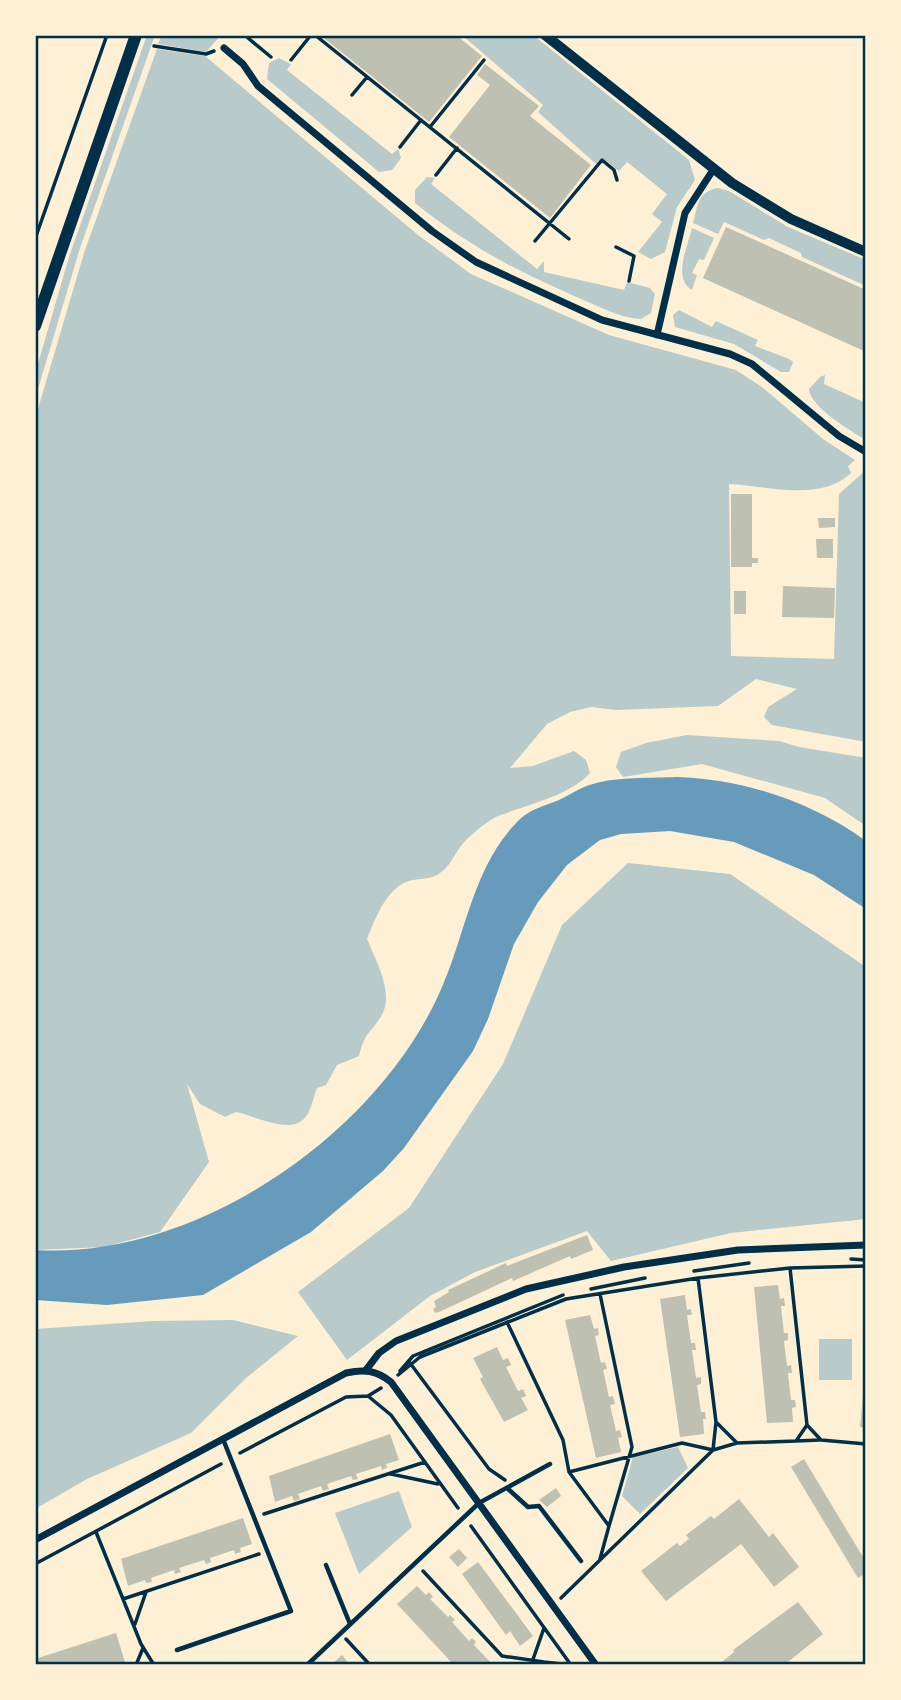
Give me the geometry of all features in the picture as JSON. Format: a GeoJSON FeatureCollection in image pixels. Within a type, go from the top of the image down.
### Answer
{"type":"FeatureCollection","features":[{"type":"Feature","properties":{"kind":"main road"},"geometry":{"type":"LineString","coordinates":[[35,326],[136,35]]}},
{"type":"Feature","properties":{"kind":"street"},"geometry":{"type":"LineString","coordinates":[[545,35],[713,170],[791,219],[866,252]]}},
{"type":"Feature","properties":{"kind":"street"},"geometry":{"type":"LineString","coordinates":[[224,48],[243,64],[258,86],[459,251],[503,276],[571,307],[627,328],[712,348],[752,365],[839,436],[866,452]]}},
{"type":"Feature","properties":{"kind":"street"},"geometry":{"type":"LineString","coordinates":[[657,335],[685,213],[713,170]]}},
{"type":"Feature","properties":{"kind":"street"},"geometry":{"type":"LineString","coordinates":[[366,1370],[379,1353],[396,1341],[526,1289],[624,1267],[738,1250],[866,1245]]}},
{"type":"Feature","properties":{"kind":"street"},"geometry":{"type":"LineString","coordinates":[[35,1540],[346,1373],[366,1370],[379,1373],[391,1381],[596,1665]]}},
{"type":"Feature","properties":{"kind":"lane"},"geometry":{"type":"LineString","coordinates":[[177,1650],[291,1611],[233,1457],[223,1438]]}},
{"type":"Feature","properties":{"kind":"lane"},"geometry":{"type":"LineString","coordinates":[[307,1665],[479,1503],[550,1464]]}},
{"type":"Feature","properties":{"kind":"lane"},"geometry":{"type":"LineString","coordinates":[[507,1488],[528,1507],[538,1506],[580,1561]]}},
{"type":"Feature","properties":{"kind":"lane"},"geometry":{"type":"LineString","coordinates":[[326,1565],[350,1624]]}},
{"type":"Feature","properties":{"kind":"path"},"geometry":{"type":"LineString","coordinates":[[35,239],[107,35]]}},
{"type":"Feature","properties":{"kind":"path"},"geometry":{"type":"LineString","coordinates":[[291,60],[313,35],[569,239]]}},
{"type":"Feature","properties":{"kind":"path"},"geometry":{"type":"LineString","coordinates":[[248,38],[271,57]]}},
{"type":"Feature","properties":{"kind":"path"},"geometry":{"type":"LineString","coordinates":[[154,46],[206,54],[224,48]]}},
{"type":"Feature","properties":{"kind":"path"},"geometry":{"type":"LineString","coordinates":[[430,127],[484,60]]}},
{"type":"Feature","properties":{"kind":"path"},"geometry":{"type":"LineString","coordinates":[[352,95],[367,77]]}},
{"type":"Feature","properties":{"kind":"path"},"geometry":{"type":"LineString","coordinates":[[400,147],[421,120]]}},
{"type":"Feature","properties":{"kind":"path"},"geometry":{"type":"LineString","coordinates":[[436,175],[457,148]]}},
{"type":"Feature","properties":{"kind":"path"},"geometry":{"type":"LineString","coordinates":[[535,241],[602,160],[614,170],[617,180]]}},
{"type":"Feature","properties":{"kind":"path"},"geometry":{"type":"LineString","coordinates":[[616,247],[634,256],[629,281]]}},
{"type":"Feature","properties":{"kind":"path"},"geometry":{"type":"LineString","coordinates":[[843,1258],[866,1260]]}},
{"type":"Feature","properties":{"kind":"path"},"geometry":{"type":"LineString","coordinates":[[692,1271],[759,1261]]}},
{"type":"Feature","properties":{"kind":"path"},"geometry":{"type":"LineString","coordinates":[[35,1564],[346,1397],[368,1396],[391,1381],[410,1363],[566,1299],[698,1278],[790,1268],[866,1266]]}},
{"type":"Feature","properties":{"kind":"path"},"geometry":{"type":"LineString","coordinates":[[790,1268],[807,1424],[821,1440]]}},
{"type":"Feature","properties":{"kind":"path"},"geometry":{"type":"LineString","coordinates":[[401,1370],[413,1356],[560,1296],[646,1278]]}},
{"type":"Feature","properties":{"kind":"path"},"geometry":{"type":"LineString","coordinates":[[698,1278],[716,1422],[713,1450]]}},
{"type":"Feature","properties":{"kind":"path"},"geometry":{"type":"LineString","coordinates":[[600,1293],[632,1447],[638,1454]]}},
{"type":"Feature","properties":{"kind":"path"},"geometry":{"type":"LineString","coordinates":[[508,1322],[563,1440],[569,1472],[609,1526]]}},
{"type":"Feature","properties":{"kind":"path"},"geometry":{"type":"LineString","coordinates":[[410,1363],[489,1469],[504,1479],[507,1488]]}},
{"type":"Feature","properties":{"kind":"path"},"geometry":{"type":"LineString","coordinates":[[368,1396],[391,1415],[571,1665]]}},
{"type":"Feature","properties":{"kind":"path"},"geometry":{"type":"LineString","coordinates":[[716,1422],[737,1443]]}},
{"type":"Feature","properties":{"kind":"path"},"geometry":{"type":"LineString","coordinates":[[796,1441],[807,1424]]}},
{"type":"Feature","properties":{"kind":"path"},"geometry":{"type":"LineString","coordinates":[[561,1599],[713,1450],[737,1443],[821,1440],[866,1444]]}},
{"type":"Feature","properties":{"kind":"path"},"geometry":{"type":"LineString","coordinates":[[569,1472],[682,1443],[713,1450]]}},
{"type":"Feature","properties":{"kind":"path"},"geometry":{"type":"LineString","coordinates":[[600,1559],[632,1447]]}},
{"type":"Feature","properties":{"kind":"path"},"geometry":{"type":"LineString","coordinates":[[260,1510],[267,1515],[425,1462]]}},
{"type":"Feature","properties":{"kind":"path"},"geometry":{"type":"LineString","coordinates":[[389,1474],[440,1484]]}},
{"type":"Feature","properties":{"kind":"path"},"geometry":{"type":"LineString","coordinates":[[460,1534],[470,1525]]}},
{"type":"Feature","properties":{"kind":"path"},"geometry":{"type":"LineString","coordinates":[[96,1532],[152,1664]]}},
{"type":"Feature","properties":{"kind":"path"},"geometry":{"type":"LineString","coordinates":[[123,1600],[268,1551]]}},
{"type":"Feature","properties":{"kind":"path"},"geometry":{"type":"LineString","coordinates":[[421,1569],[502,1656],[531,1663],[571,1665]]}},
{"type":"Feature","properties":{"kind":"path"},"geometry":{"type":"LineString","coordinates":[[134,1626],[146,1592]]}},
{"type":"Feature","properties":{"kind":"path"},"geometry":{"type":"LineString","coordinates":[[531,1663],[544,1628]]}},
{"type":"Feature","properties":{"kind":"path"},"geometry":{"type":"LineString","coordinates":[[136,1665],[143,1648]]}},
{"type":"Feature","properties":{"kind":"shaded area"},"geometry":{"type":"Polygon","coordinates":[[[147,35],[155,35],[80,248],[35,399],[35,374],[69,257],[147,35]]]}},
{"type":"Feature","properties":{"kind":"shaded area"},"geometry":{"type":"Polygon","coordinates":[[[162,35],[221,35],[206,52],[158,44],[162,35]]]}},
{"type":"Feature","properties":{"kind":"shaded area"},"geometry":{"type":"Polygon","coordinates":[[[462,35],[533,35],[689,160],[695,180],[677,207],[665,252],[651,259],[638,252],[662,222],[652,214],[667,194],[627,162],[619,171],[602,158],[596,164],[538,112],[543,105],[462,35]]]}},
{"type":"Feature","properties":{"kind":"shaded area"},"geometry":{"type":"Polygon","coordinates":[[[157,49],[205,56],[418,235],[471,274],[609,335],[736,370],[762,387],[823,439],[855,460],[848,466],[851,473],[839,482],[825,487],[793,490],[729,484],[731,656],[834,659],[839,494],[866,470],[866,742],[772,725],[764,717],[768,707],[797,689],[756,679],[718,706],[616,710],[591,707],[570,712],[547,724],[510,768],[533,766],[574,751],[586,760],[590,773],[559,794],[494,818],[464,842],[442,872],[433,877],[406,882],[392,892],[367,939],[383,978],[386,999],[384,1009],[365,1038],[359,1056],[337,1065],[326,1085],[317,1088],[304,1118],[296,1124],[287,1125],[236,1112],[225,1117],[200,1104],[187,1084],[209,1162],[160,1232],[104,1247],[35,1250],[35,419],[84,253],[157,49]]]}},
{"type":"Feature","properties":{"kind":"shaded area"},"geometry":{"type":"Polygon","coordinates":[[[279,58],[291,64],[287,70],[392,154],[398,149],[401,158],[392,170],[379,172],[267,79],[269,63],[279,58]]]}},
{"type":"Feature","properties":{"kind":"shaded area"},"geometry":{"type":"Polygon","coordinates":[[[427,177],[435,178],[431,184],[537,269],[544,261],[544,272],[624,290],[627,282],[650,288],[655,294],[651,313],[641,319],[609,311],[534,278],[474,245],[415,203],[415,190],[427,177]]]}},
{"type":"Feature","properties":{"kind":"shaded area"},"geometry":{"type":"Polygon","coordinates":[[[718,188],[729,191],[788,227],[866,260],[866,286],[802,257],[801,253],[769,238],[764,240],[724,222],[718,234],[693,223],[702,196],[718,188]]]}},
{"type":"Feature","properties":{"kind":"shaded area"},"geometry":{"type":"Polygon","coordinates":[[[692,228],[714,238],[704,260],[699,259],[692,273],[697,275],[692,290],[686,285],[682,270],[692,228]]]}},
{"type":"Feature","properties":{"kind":"shaded area"},"geometry":{"type":"Polygon","coordinates":[[[679,310],[712,327],[716,321],[758,340],[755,346],[793,362],[789,372],[781,372],[734,344],[675,327],[673,315],[679,310]]]}},
{"type":"Feature","properties":{"kind":"shaded area"},"geometry":{"type":"Polygon","coordinates":[[[825,375],[824,384],[866,403],[866,440],[832,418],[811,396],[809,389],[825,375]]]}},
{"type":"Feature","properties":{"kind":"shaded area"},"geometry":{"type":"Polygon","coordinates":[[[687,735],[779,741],[866,758],[866,826],[825,798],[702,764],[623,777],[616,767],[621,752],[646,743],[687,735]]]}},
{"type":"Feature","properties":{"kind":"shaded area"},"geometry":{"type":"Polygon","coordinates":[[[628,863],[730,874],[866,967],[866,1219],[731,1233],[611,1261],[587,1231],[475,1272],[430,1296],[347,1360],[298,1292],[409,1208],[503,1064],[562,925],[628,863]]]}},
{"type":"Feature","properties":{"kind":"shaded area"},"geometry":{"type":"Polygon","coordinates":[[[233,1320],[298,1336],[246,1378],[191,1433],[87,1479],[35,1509],[35,1329],[153,1321],[233,1320]]]}},
{"type":"Feature","properties":{"kind":"shaded area"},"geometry":{"type":"Polygon","coordinates":[[[819,1339],[852,1339],[852,1380],[819,1380],[819,1339]]]}},
{"type":"Feature","properties":{"kind":"shaded area"},"geometry":{"type":"Polygon","coordinates":[[[678,1447],[688,1468],[640,1514],[622,1496],[633,1457],[678,1447]]]}},
{"type":"Feature","properties":{"kind":"shaded area"},"geometry":{"type":"Polygon","coordinates":[[[399,1491],[412,1527],[359,1574],[335,1513],[399,1491]]]}},
{"type":"Feature","properties":{"kind":"water"},"geometry":{"type":"Polygon","coordinates":[[[677,777],[727,782],[776,795],[823,815],[866,841],[866,909],[814,875],[734,842],[670,831],[621,834],[600,840],[567,865],[538,902],[514,944],[488,1019],[473,1051],[404,1148],[383,1171],[311,1232],[203,1295],[107,1305],[35,1300],[35,1250],[95,1248],[156,1234],[216,1211],[272,1179],[325,1140],[371,1096],[410,1046],[439,994],[479,882],[489,861],[517,822],[537,808],[593,784],[623,779],[677,777]]]}},
{"type":"Feature","properties":{"kind":"building"},"geometry":{"type":"Polygon","coordinates":[[[320,35],[456,35],[482,56],[429,122],[320,35]]]}},
{"type":"Feature","properties":{"kind":"building"},"geometry":{"type":"Polygon","coordinates":[[[485,64],[539,106],[530,116],[591,165],[550,218],[449,137],[490,85],[477,75],[485,64]]]}},
{"type":"Feature","properties":{"kind":"building"},"geometry":{"type":"Polygon","coordinates":[[[726,227],[866,290],[866,352],[703,278],[726,227]]]}},
{"type":"Feature","properties":{"kind":"building"},"geometry":{"type":"Polygon","coordinates":[[[731,494],[752,494],[752,558],[758,558],[758,563],[752,563],[752,567],[731,567],[731,494]]]}},
{"type":"Feature","properties":{"kind":"building"},"geometry":{"type":"Polygon","coordinates":[[[818,518],[835,518],[835,527],[819,528],[818,518]]]}},
{"type":"Feature","properties":{"kind":"building"},"geometry":{"type":"Polygon","coordinates":[[[816,539],[833,539],[833,558],[817,558],[816,539]]]}},
{"type":"Feature","properties":{"kind":"building"},"geometry":{"type":"Polygon","coordinates":[[[783,586],[835,588],[834,618],[782,617],[783,586]]]}},
{"type":"Feature","properties":{"kind":"building"},"geometry":{"type":"Polygon","coordinates":[[[734,591],[746,591],[746,614],[734,614],[734,591]]]}},
{"type":"Feature","properties":{"kind":"building"},"geometry":{"type":"Polygon","coordinates":[[[587,1235],[593,1250],[571,1259],[570,1256],[513,1281],[512,1278],[439,1312],[435,1313],[433,1309],[436,1307],[434,1301],[449,1292],[448,1290],[506,1263],[507,1266],[587,1235]]]}},
{"type":"Feature","properties":{"kind":"building"},"geometry":{"type":"Polygon","coordinates":[[[778,1285],[780,1299],[784,1298],[785,1306],[781,1306],[784,1333],[788,1333],[788,1340],[784,1341],[787,1366],[791,1365],[792,1373],[788,1373],[791,1400],[795,1400],[796,1407],[792,1408],[793,1422],[767,1423],[754,1287],[778,1285]]]}},
{"type":"Feature","properties":{"kind":"building"},"geometry":{"type":"Polygon","coordinates":[[[685,1295],[687,1310],[691,1309],[692,1315],[687,1315],[691,1343],[695,1343],[696,1350],[692,1350],[696,1378],[701,1377],[701,1384],[697,1385],[701,1412],[705,1412],[706,1419],[703,1419],[704,1434],[680,1437],[660,1299],[685,1295]]]}},
{"type":"Feature","properties":{"kind":"building"},"geometry":{"type":"Polygon","coordinates":[[[590,1315],[594,1329],[598,1328],[599,1335],[595,1336],[601,1363],[605,1362],[607,1369],[603,1370],[609,1397],[613,1396],[615,1404],[610,1405],[616,1431],[620,1430],[622,1437],[618,1438],[621,1452],[596,1458],[565,1320],[590,1315]]]}},
{"type":"Feature","properties":{"kind":"building"},"geometry":{"type":"Polygon","coordinates":[[[497,1347],[503,1360],[508,1358],[511,1365],[506,1367],[518,1391],[523,1389],[526,1396],[521,1398],[528,1410],[504,1422],[480,1379],[483,1377],[473,1358],[497,1347]]]}},
{"type":"Feature","properties":{"kind":"building"},"geometry":{"type":"Polygon","coordinates":[[[866,1386],[866,1428],[860,1427],[866,1386]]]}},
{"type":"Feature","properties":{"kind":"building"},"geometry":{"type":"Polygon","coordinates":[[[390,1434],[399,1460],[386,1464],[387,1468],[382,1470],[381,1466],[356,1474],[358,1479],[353,1480],[351,1476],[327,1484],[329,1489],[323,1491],[321,1486],[298,1494],[300,1499],[294,1501],[292,1496],[275,1502],[269,1476],[390,1434]]]}},
{"type":"Feature","properties":{"kind":"building"},"geometry":{"type":"Polygon","coordinates":[[[804,1459],[866,1562],[866,1573],[858,1578],[791,1467],[804,1459]]]}},
{"type":"Feature","properties":{"kind":"building"},"geometry":{"type":"Polygon","coordinates":[[[556,1488],[561,1496],[547,1507],[539,1500],[556,1488]]]}},
{"type":"Feature","properties":{"kind":"building"},"geometry":{"type":"Polygon","coordinates":[[[739,1499],[769,1537],[773,1533],[799,1567],[774,1587],[741,1544],[666,1601],[641,1571],[677,1543],[680,1546],[689,1539],[686,1535],[711,1516],[714,1519],[739,1499]]]}},
{"type":"Feature","properties":{"kind":"building"},"geometry":{"type":"Polygon","coordinates":[[[243,1518],[252,1544],[240,1548],[241,1552],[235,1554],[234,1550],[210,1558],[211,1562],[206,1564],[204,1560],[179,1568],[181,1572],[175,1574],[174,1570],[151,1578],[152,1582],[146,1583],[145,1580],[128,1586],[121,1559],[243,1518]]]}},
{"type":"Feature","properties":{"kind":"building"},"geometry":{"type":"Polygon","coordinates":[[[459,1549],[467,1558],[458,1567],[449,1557],[459,1549]]]}},
{"type":"Feature","properties":{"kind":"building"},"geometry":{"type":"Polygon","coordinates":[[[478,1562],[533,1636],[520,1646],[510,1631],[506,1635],[462,1574],[478,1562]]]}},
{"type":"Feature","properties":{"kind":"building"},"geometry":{"type":"Polygon","coordinates":[[[417,1586],[426,1595],[429,1592],[433,1597],[430,1599],[448,1617],[450,1615],[455,1620],[452,1622],[469,1641],[472,1638],[476,1642],[474,1645],[491,1663],[494,1661],[498,1665],[454,1665],[397,1604],[417,1586]]]}},
{"type":"Feature","properties":{"kind":"building"},"geometry":{"type":"Polygon","coordinates":[[[798,1602],[823,1634],[784,1665],[718,1665],[734,1652],[733,1650],[798,1602]]]}},
{"type":"Feature","properties":{"kind":"building"},"geometry":{"type":"Polygon","coordinates":[[[116,1633],[125,1662],[114,1665],[35,1665],[35,1659],[116,1633]]]}},
{"type":"Feature","properties":{"kind":"building"},"geometry":{"type":"Polygon","coordinates":[[[342,1655],[350,1665],[331,1665],[342,1655]]]}}]}
